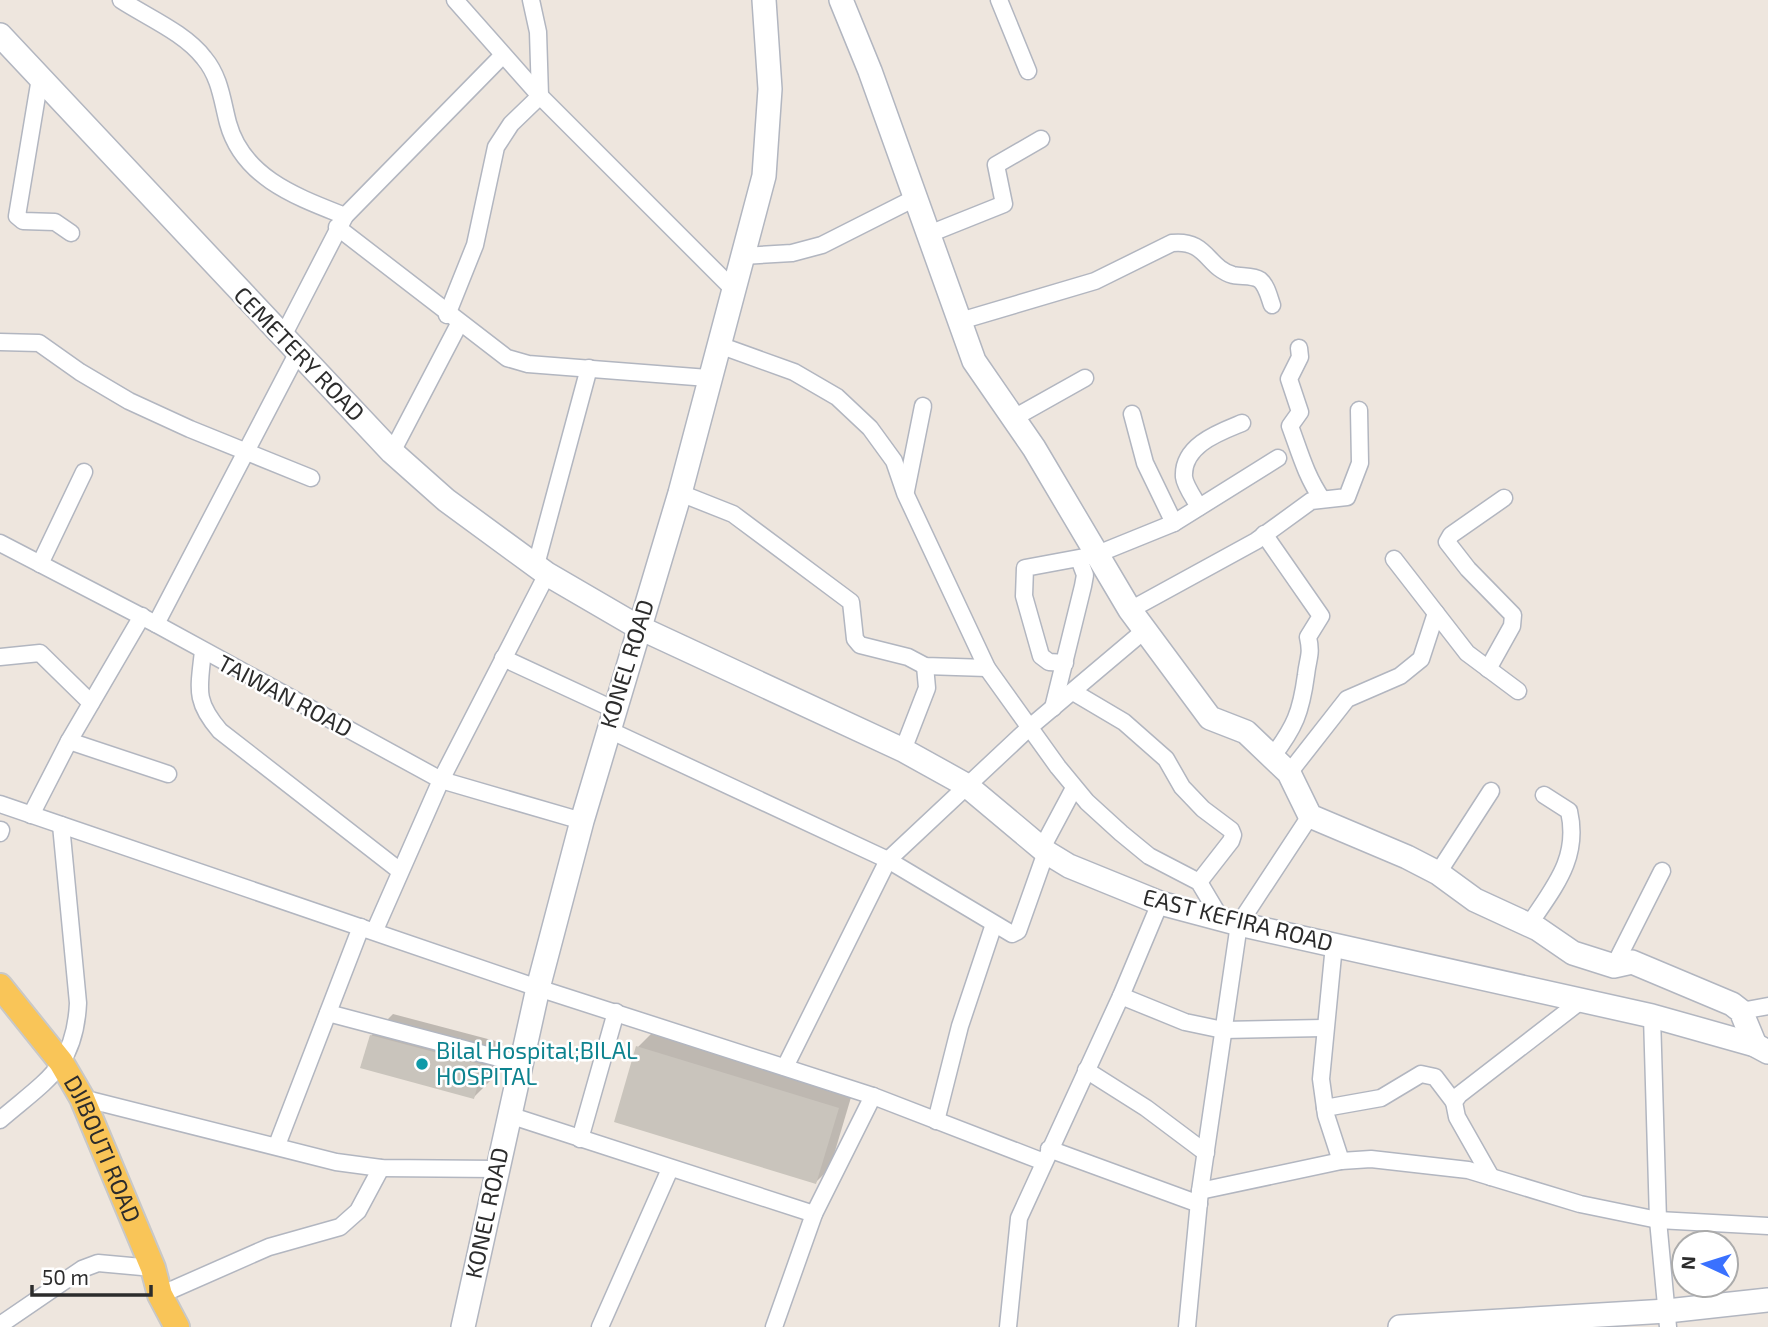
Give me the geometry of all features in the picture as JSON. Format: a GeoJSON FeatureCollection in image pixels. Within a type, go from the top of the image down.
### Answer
{"type":"FeatureCollection","features":[{"type":"Feature","properties":{"kind":"main road","name":"KONEL ROAD"},"geometry":{"type":"LineString","coordinates":[[463,1327],[538,988],[610,719],[680,494],[708,378],[764,176],[770,89],[764,0]]}},
{"type":"Feature","properties":{"kind":"main road"},"geometry":{"type":"LineString","coordinates":[[841,0],[974,360],[1034,448],[1087,557],[1210,718],[1246,732],[1289,773],[1310,816],[1438,873],[1475,900],[1529,925],[1573,953],[1614,966],[1632,962],[1741,1011],[1761,1048]]}},
{"type":"Feature","properties":{"kind":"main road","name":"CEMETERY ROAD"},"geometry":{"type":"LineString","coordinates":[[0,35],[392,452],[446,500],[541,570],[638,627]]}},
{"type":"Feature","properties":{"kind":"main road","name":"EAST KEFIRA ROAD"},"geometry":{"type":"LineString","coordinates":[[638,627],[903,750],[966,785],[1044,850],[1069,866],[1160,903],[1652,1016],[1761,1048]]}},
{"type":"Feature","properties":{"kind":"main road","name":"DJIBOUTI ROAD"},"geometry":{"type":"LineString","coordinates":[[0,986],[63,1064],[82,1098],[153,1268],[160,1295],[177,1327]]}},
{"type":"Feature","properties":{"kind":"main road"},"geometry":{"type":"LineString","coordinates":[[1400,1327],[1667,1319],[1768,1300]]}},
{"type":"Feature","properties":{"kind":"street"},"geometry":{"type":"LineString","coordinates":[[121,0],[194,46],[205,59],[218,79],[236,145],[266,178],[280,190],[341,222],[453,319],[507,358],[528,364],[708,378]]}},
{"type":"Feature","properties":{"kind":"street"},"geometry":{"type":"LineString","coordinates":[[455,0],[540,96],[734,290]]}},
{"type":"Feature","properties":{"kind":"street"},"geometry":{"type":"LineString","coordinates":[[392,452],[453,319],[475,245],[496,147],[511,124],[540,96],[538,32],[531,0]]}},
{"type":"Feature","properties":{"kind":"street"},"geometry":{"type":"LineString","coordinates":[[999,0],[1028,71]]}},
{"type":"Feature","properties":{"kind":"street"},"geometry":{"type":"LineString","coordinates":[[31,815],[91,703],[149,620],[246,451],[341,222],[503,55]]}},
{"type":"Feature","properties":{"kind":"street"},"geometry":{"type":"LineString","coordinates":[[40,78],[17,215],[23,221],[55,222],[71,233]]}},
{"type":"Feature","properties":{"kind":"street"},"geometry":{"type":"LineString","coordinates":[[929,234],[1004,204],[996,165],[1041,139]]}},
{"type":"Feature","properties":{"kind":"street"},"geometry":{"type":"LineString","coordinates":[[743,256],[792,253],[822,245],[916,197]]}},
{"type":"Feature","properties":{"kind":"street"},"geometry":{"type":"LineString","coordinates":[[960,321],[1095,281],[1172,243],[1184,242],[1198,247],[1231,275],[1256,278],[1262,282],[1272,305]]}},
{"type":"Feature","properties":{"kind":"street"},"geometry":{"type":"LineString","coordinates":[[0,342],[39,343],[80,372],[129,401],[311,478]]}},
{"type":"Feature","properties":{"kind":"street"},"geometry":{"type":"LineString","coordinates":[[719,345],[794,372],[837,397],[870,428],[894,461],[905,493],[987,668],[1074,788],[1149,856],[1199,882],[1230,921]]}},
{"type":"Feature","properties":{"kind":"street"},"geometry":{"type":"LineString","coordinates":[[1299,348],[1300,357],[1289,382],[1300,412],[1290,426],[1301,449],[1307,477],[1322,499]]}},
{"type":"Feature","properties":{"kind":"street"},"geometry":{"type":"LineString","coordinates":[[277,1145],[328,1013],[368,929],[400,871],[541,570],[589,368]]}},
{"type":"Feature","properties":{"kind":"street"},"geometry":{"type":"LineString","coordinates":[[1012,419],[1085,378]]}},
{"type":"Feature","properties":{"kind":"street"},"geometry":{"type":"LineString","coordinates":[[905,493],[923,406]]}},
{"type":"Feature","properties":{"kind":"street"},"geometry":{"type":"LineString","coordinates":[[1130,610],[1264,534],[1311,501],[1342,499],[1351,489],[1360,463],[1359,410]]}},
{"type":"Feature","properties":{"kind":"street"},"geometry":{"type":"LineString","coordinates":[[1132,414],[1145,463],[1174,523]]}},
{"type":"Feature","properties":{"kind":"street"},"geometry":{"type":"LineString","coordinates":[[1199,507],[1184,478],[1186,465],[1197,447],[1208,437],[1242,423]]}},
{"type":"Feature","properties":{"kind":"street"},"geometry":{"type":"LineString","coordinates":[[1065,663],[1049,662],[1041,656],[1024,596],[1024,571],[1028,566],[1087,557],[1174,523],[1278,458]]}},
{"type":"Feature","properties":{"kind":"street"},"geometry":{"type":"LineString","coordinates":[[40,564],[83,472]]}},
{"type":"Feature","properties":{"kind":"street"},"geometry":{"type":"LineString","coordinates":[[680,494],[733,514],[851,601],[855,639],[860,645],[908,657],[925,666],[987,668]]}},
{"type":"Feature","properties":{"kind":"street"},"geometry":{"type":"LineString","coordinates":[[1488,669],[1512,626],[1513,615],[1468,569],[1447,542],[1451,535],[1504,498]]}},
{"type":"Feature","properties":{"kind":"street"},"geometry":{"type":"LineString","coordinates":[[1264,534],[1321,616],[1308,637],[1312,649],[1301,708],[1290,733],[1272,757]]}},
{"type":"Feature","properties":{"kind":"street","name":"TAIWAN ROAD"},"geometry":{"type":"LineString","coordinates":[[0,543],[149,620],[441,780],[582,821]]}},
{"type":"Feature","properties":{"kind":"street"},"geometry":{"type":"LineString","coordinates":[[1053,708],[1083,586],[1087,557]]}},
{"type":"Feature","properties":{"kind":"street"},"geometry":{"type":"LineString","coordinates":[[1394,559],[1467,653],[1518,691]]}},
{"type":"Feature","properties":{"kind":"street"},"geometry":{"type":"LineString","coordinates":[[1289,773],[1347,699],[1400,676],[1422,659],[1436,613]]}},
{"type":"Feature","properties":{"kind":"street"},"geometry":{"type":"LineString","coordinates":[[785,1067],[888,860],[1030,727],[1075,693],[1145,630]]}},
{"type":"Feature","properties":{"kind":"street"},"geometry":{"type":"LineString","coordinates":[[203,651],[198,696],[203,709],[220,731],[400,871]]}},
{"type":"Feature","properties":{"kind":"street"},"geometry":{"type":"LineString","coordinates":[[0,657],[40,653],[91,703]]}},
{"type":"Feature","properties":{"kind":"street"},"geometry":{"type":"LineString","coordinates":[[502,658],[610,719],[888,860],[1008,933],[1017,933],[1044,850],[1074,788]]}},
{"type":"Feature","properties":{"kind":"street"},"geometry":{"type":"LineString","coordinates":[[903,750],[927,688],[925,666]]}},
{"type":"Feature","properties":{"kind":"street"},"geometry":{"type":"LineString","coordinates":[[1075,693],[1124,722],[1166,759],[1182,787],[1203,809],[1231,830],[1231,841],[1199,882]]}},
{"type":"Feature","properties":{"kind":"street"},"geometry":{"type":"LineString","coordinates":[[69,741],[168,774]]}},
{"type":"Feature","properties":{"kind":"street"},"geometry":{"type":"LineString","coordinates":[[1438,873],[1491,791]]}},
{"type":"Feature","properties":{"kind":"street"},"geometry":{"type":"LineString","coordinates":[[1529,925],[1567,867],[1570,856],[1569,811],[1544,795]]}},
{"type":"Feature","properties":{"kind":"street"},"geometry":{"type":"LineString","coordinates":[[0,804],[538,988],[873,1096],[936,1121],[1047,1156],[1200,1198],[1341,1161],[1410,1163],[1468,1170],[1580,1204],[1658,1220],[1768,1226]]}},
{"type":"Feature","properties":{"kind":"street"},"geometry":{"type":"LineString","coordinates":[[1187,1327],[1200,1198],[1223,1030],[1230,921],[1310,816]]}},
{"type":"Feature","properties":{"kind":"street"},"geometry":{"type":"LineString","coordinates":[[0,1120],[63,1064],[77,1030],[78,1003],[61,825]]}},
{"type":"Feature","properties":{"kind":"street"},"geometry":{"type":"LineString","coordinates":[[1614,966],[1662,870]]}},
{"type":"Feature","properties":{"kind":"street"},"geometry":{"type":"LineString","coordinates":[[1009,1327],[1019,1218],[1121,996],[1160,903]]}},
{"type":"Feature","properties":{"kind":"street"},"geometry":{"type":"LineString","coordinates":[[936,1121],[960,1026],[993,924]]}},
{"type":"Feature","properties":{"kind":"street"},"geometry":{"type":"LineString","coordinates":[[1334,945],[1321,1079],[1325,1108],[1341,1161]]}},
{"type":"Feature","properties":{"kind":"street"},"geometry":{"type":"LineString","coordinates":[[1121,996],[1185,1022],[1223,1030],[1324,1028]]}},
{"type":"Feature","properties":{"kind":"street"},"geometry":{"type":"LineString","coordinates":[[1454,1102],[1459,1095],[1581,1000]]}},
{"type":"Feature","properties":{"kind":"street"},"geometry":{"type":"LineString","coordinates":[[1741,1011],[1768,1006]]}},
{"type":"Feature","properties":{"kind":"street"},"geometry":{"type":"LineString","coordinates":[[580,1139],[616,1012]]}},
{"type":"Feature","properties":{"kind":"street"},"geometry":{"type":"LineString","coordinates":[[328,1013],[521,1064]]}},
{"type":"Feature","properties":{"kind":"street"},"geometry":{"type":"LineString","coordinates":[[1652,1016],[1658,1220],[1667,1319]]}},
{"type":"Feature","properties":{"kind":"street"},"geometry":{"type":"LineString","coordinates":[[1086,1070],[1146,1108],[1206,1153]]}},
{"type":"Feature","properties":{"kind":"street"},"geometry":{"type":"LineString","coordinates":[[1325,1108],[1381,1098],[1421,1074],[1435,1077],[1454,1102],[1457,1117],[1491,1177]]}},
{"type":"Feature","properties":{"kind":"street"},"geometry":{"type":"LineString","coordinates":[[774,1327],[814,1214],[873,1096]]}},
{"type":"Feature","properties":{"kind":"street"},"geometry":{"type":"LineString","coordinates":[[82,1098],[336,1162],[381,1168],[497,1169]]}},
{"type":"Feature","properties":{"kind":"street"},"geometry":{"type":"LineString","coordinates":[[509,1115],[814,1214]]}},
{"type":"Feature","properties":{"kind":"street"},"geometry":{"type":"LineString","coordinates":[[160,1295],[269,1247],[340,1227],[358,1211],[381,1168]]}},
{"type":"Feature","properties":{"kind":"street"},"geometry":{"type":"LineString","coordinates":[[600,1327],[670,1169]]}},
{"type":"Feature","properties":{"kind":"street"},"geometry":{"type":"LineString","coordinates":[[0,1325],[82,1269],[98,1263],[153,1268]]}},
{"type":"Feature","properties":{"kind":"building","name":"Bilal Hospital;BILAL HOSPITAL"},"geometry":{"type":"Polygon","coordinates":[[[370,1035],[483,1065],[474,1099],[360,1068],[370,1035]]]}},
{"type":"Feature","properties":{"kind":"building"},"geometry":{"type":"Polygon","coordinates":[[[636,1046],[839,1108],[816,1184],[614,1122],[636,1046]]]}},
{"type":"Feature","properties":{"kind":"place","name":"Bilal Hospital;BILAL HOSPITAL"},"geometry":{"type":"Point","coordinates":[422,1064]}}]}
